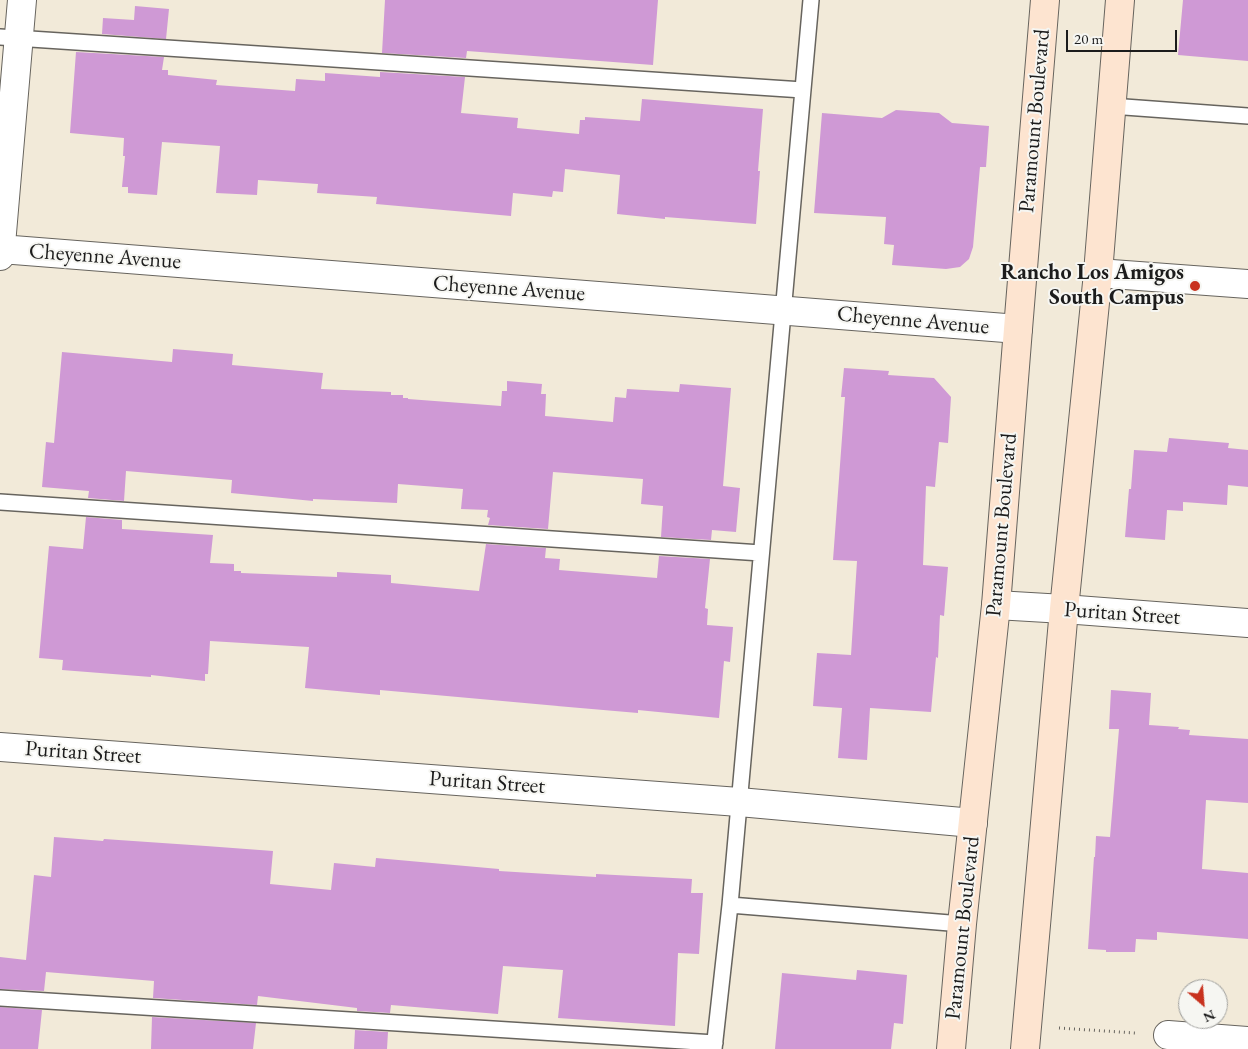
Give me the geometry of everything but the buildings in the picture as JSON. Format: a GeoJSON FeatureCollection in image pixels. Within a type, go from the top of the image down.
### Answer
{"type":"FeatureCollection","features":[{"type":"Feature","properties":{"kind":"main road","name":"Paramount Boulevard"},"geometry":{"type":"LineString","coordinates":[[951,1049],[962,924],[996,605],[1045,0]]}},
{"type":"Feature","properties":{"kind":"main road"},"geometry":{"type":"LineString","coordinates":[[1026,1037],[1064,609],[1098,273],[1120,0]]}},
{"type":"Feature","properties":{"kind":"street"},"geometry":{"type":"LineString","coordinates":[[0,256],[10,37],[22,0]]}},
{"type":"Feature","properties":{"kind":"street","name":"Cheyenne Avenue"},"geometry":{"type":"LineString","coordinates":[[0,249],[1018,329]]}},
{"type":"Feature","properties":{"kind":"street"},"geometry":{"type":"LineString","coordinates":[[1098,273],[1248,284]]}},
{"type":"Feature","properties":{"kind":"street","name":"Puritan Street"},"geometry":{"type":"LineString","coordinates":[[996,605],[1248,623]]}},
{"type":"Feature","properties":{"kind":"street","name":"Puritan Street"},"geometry":{"type":"LineString","coordinates":[[0,747],[739,802],[973,824]]}},
{"type":"Feature","properties":{"kind":"street"},"geometry":{"type":"LineString","coordinates":[[1168,1035],[1248,1041]]}},
{"type":"Feature","properties":{"kind":"lane"},"geometry":{"type":"LineString","coordinates":[[0,998],[715,1046],[730,905],[811,0]]}},
{"type":"Feature","properties":{"kind":"lane"},"geometry":{"type":"LineString","coordinates":[[10,37],[803,90]]}},
{"type":"Feature","properties":{"kind":"lane"},"geometry":{"type":"LineString","coordinates":[[1111,106],[1248,116]]}},
{"type":"Feature","properties":{"kind":"lane"},"geometry":{"type":"LineString","coordinates":[[0,502],[761,553]]}},
{"type":"Feature","properties":{"kind":"lane"},"geometry":{"type":"LineString","coordinates":[[730,905],[962,924]]}},
{"type":"Feature","properties":{"kind":"path"},"geometry":{"type":"LineString","coordinates":[[1026,1037],[1168,1035]]}},
{"type":"Feature","properties":{"kind":"place","name":"Rancho Los Amigos South Campus"},"geometry":{"type":"Point","coordinates":[1195,286]}}]}
